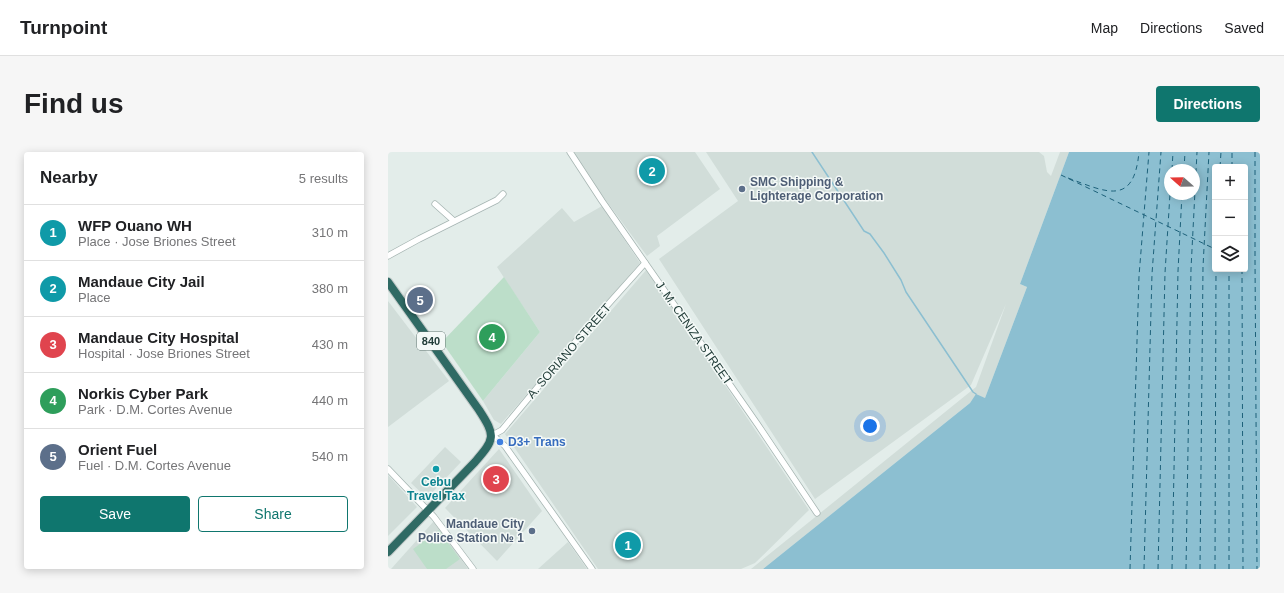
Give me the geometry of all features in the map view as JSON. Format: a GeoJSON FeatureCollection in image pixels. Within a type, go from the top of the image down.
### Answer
{"type":"FeatureCollection","features":[{"type":"Feature","properties":{"kind":"highway","name":"840"},"geometry":{"type":"LineString","coordinates":[[388,282],[479,410],[489,425],[491,436]]}},
{"type":"Feature","properties":{"kind":"highway"},"geometry":{"type":"LineString","coordinates":[[388,552],[429,511],[487,447],[491,436]]}},
{"type":"Feature","properties":{"kind":"street","name":"J. M. CENIZA STREET"},"geometry":{"type":"LineString","coordinates":[[570,152],[817,513]]}},
{"type":"Feature","properties":{"kind":"street"},"geometry":{"type":"LineString","coordinates":[[388,256],[419,238],[497,200],[503,194]]}},
{"type":"Feature","properties":{"kind":"street"},"geometry":{"type":"LineString","coordinates":[[435,204],[454,221]]}},
{"type":"Feature","properties":{"kind":"street","name":"A. SORIANO STREET"},"geometry":{"type":"LineString","coordinates":[[491,436],[502,430],[586,329],[645,263]]}},
{"type":"Feature","properties":{"kind":"street"},"geometry":{"type":"LineString","coordinates":[[491,436],[496,438],[505,446],[592,569]]}},
{"type":"Feature","properties":{"kind":"street"},"geometry":{"type":"LineString","coordinates":[[388,469],[429,511],[473,569]]}},
{"type":"Feature","properties":{"kind":"shaded area"},"geometry":{"type":"Polygon","coordinates":[[[573,152],[695,152],[720,189],[657,236],[660,246],[647,256],[596,187],[573,152]]]}},
{"type":"Feature","properties":{"kind":"shaded area"},"geometry":{"type":"Polygon","coordinates":[[[706,152],[1039,152],[1044,156],[1047,172],[1051,176],[1060,152],[1069,152],[1020,284],[1027,287],[985,398],[976,395],[970,403],[763,569],[751,569],[976,387],[1006,304],[971,385],[815,499],[659,259],[738,201],[706,152]]]}},
{"type":"Feature","properties":{"kind":"shaded area"},"geometry":{"type":"Polygon","coordinates":[[[602,206],[640,263],[501,424],[494,420],[483,401],[540,332],[497,267],[562,208],[574,222],[602,206]]]}},
{"type":"Feature","properties":{"kind":"shaded area"},"geometry":{"type":"Polygon","coordinates":[[[647,269],[809,510],[755,563],[741,569],[598,569],[505,434],[647,269]]]}},
{"type":"Feature","properties":{"kind":"shaded area"},"geometry":{"type":"Polygon","coordinates":[[[417,288],[429,303],[420,310],[408,295],[417,288]]]}},
{"type":"Feature","properties":{"kind":"shaded area"},"geometry":{"type":"Polygon","coordinates":[[[388,301],[449,381],[388,427],[388,301]]]}},
{"type":"Feature","properties":{"kind":"shaded area"},"geometry":{"type":"Polygon","coordinates":[[[445,447],[461,462],[427,498],[411,483],[445,447]]]}},
{"type":"Feature","properties":{"kind":"shaded area"},"geometry":{"type":"Polygon","coordinates":[[[499,449],[542,511],[497,561],[445,508],[499,449]]]}},
{"type":"Feature","properties":{"kind":"shaded area"},"geometry":{"type":"Polygon","coordinates":[[[388,475],[417,507],[388,536],[388,475]]]}},
{"type":"Feature","properties":{"kind":"shaded area"},"geometry":{"type":"Polygon","coordinates":[[[434,521],[468,569],[391,569],[434,521]]]}},
{"type":"Feature","properties":{"kind":"shaded area"},"geometry":{"type":"Polygon","coordinates":[[[568,542],[587,569],[538,569],[568,542]]]}},
{"type":"Feature","properties":{"kind":"green space"},"geometry":{"type":"Polygon","coordinates":[[[504,277],[540,332],[483,401],[442,342],[504,277]]]}},
{"type":"Feature","properties":{"kind":"green space"},"geometry":{"type":"Polygon","coordinates":[[[439,530],[460,559],[446,569],[427,569],[413,549],[439,530]]]}},
{"type":"Feature","properties":{"kind":"water"},"geometry":{"type":"Polygon","coordinates":[[[1069,152],[1260,152],[1260,569],[763,569],[970,403],[976,394],[985,398],[1027,287],[1020,284],[1069,152]]]}},
{"type":"Feature","properties":{"kind":"waterway"},"geometry":{"type":"LineString","coordinates":[[812,152],[864,231],[870,234],[884,253],[901,280],[906,292],[973,392],[976,394]]}},
{"type":"Feature","properties":{"kind":"ferry route"},"geometry":{"type":"LineString","coordinates":[[1068,178],[1094,188],[1116,191],[1124,188],[1131,181],[1136,169],[1139,152]]}},
{"type":"Feature","properties":{"kind":"ferry route"},"geometry":{"type":"LineString","coordinates":[[1130,569],[1139,276],[1149,152]]}},
{"type":"Feature","properties":{"kind":"ferry route"},"geometry":{"type":"LineString","coordinates":[[1144,569],[1152,274],[1161,152]]}},
{"type":"Feature","properties":{"kind":"ferry route"},"geometry":{"type":"LineString","coordinates":[[1172,164],[1173,152]]}},
{"type":"Feature","properties":{"kind":"ferry route"},"geometry":{"type":"LineString","coordinates":[[1184,164],[1185,152]]}},
{"type":"Feature","properties":{"kind":"ferry route"},"geometry":{"type":"LineString","coordinates":[[1186,569],[1191,269],[1197,152]]}},
{"type":"Feature","properties":{"kind":"ferry route"},"geometry":{"type":"LineString","coordinates":[[1200,569],[1203,267],[1209,152]]}},
{"type":"Feature","properties":{"kind":"ferry route"},"geometry":{"type":"LineString","coordinates":[[1220,164],[1221,152]]}},
{"type":"Feature","properties":{"kind":"ferry route"},"geometry":{"type":"LineString","coordinates":[[1232,152],[1232,164]]}},
{"type":"Feature","properties":{"kind":"ferry route"},"geometry":{"type":"LineString","coordinates":[[1255,152],[1257,569]]}},
{"type":"Feature","properties":{"kind":"ferry route"},"geometry":{"type":"LineString","coordinates":[[1061,175],[1212,248]]}},
{"type":"Feature","properties":{"kind":"ferry route"},"geometry":{"type":"LineString","coordinates":[[1158,569],[1165,273],[1170,200]]}},
{"type":"Feature","properties":{"kind":"ferry route"},"geometry":{"type":"LineString","coordinates":[[1172,569],[1178,271],[1182,200]]}},
{"type":"Feature","properties":{"kind":"ferry route"},"geometry":{"type":"LineString","coordinates":[[1215,569],[1216,272]]}},
{"type":"Feature","properties":{"kind":"ferry route"},"geometry":{"type":"LineString","coordinates":[[1229,272],[1229,569]]}},
{"type":"Feature","properties":{"kind":"ferry route"},"geometry":{"type":"LineString","coordinates":[[1242,272],[1243,569]]}},
{"type":"Feature","properties":{"kind":"place","name":"Mandaue City Jail"},"geometry":{"type":"Point","coordinates":[652,171]}},
{"type":"Feature","properties":{"kind":"place","name":"SMC Shipping & Lighterage Corporation"},"geometry":{"type":"Point","coordinates":[742,189]}},
{"type":"Feature","properties":{"kind":"place","name":"Orient Fuel"},"geometry":{"type":"Point","coordinates":[420,300]}},
{"type":"Feature","properties":{"kind":"place","name":"Norkis Cyber Park"},"geometry":{"type":"Point","coordinates":[492,337]}},
{"type":"Feature","properties":{"kind":"place","name":"D3+ Trans"},"geometry":{"type":"Point","coordinates":[500,442]}},
{"type":"Feature","properties":{"kind":"place","name":"Cebu Travel Tax"},"geometry":{"type":"Point","coordinates":[436,469]}},
{"type":"Feature","properties":{"kind":"place","name":"Mandaue City Hospital"},"geometry":{"type":"Point","coordinates":[496,479]}},
{"type":"Feature","properties":{"kind":"place","name":"Mandaue City Police Station № 1"},"geometry":{"type":"Point","coordinates":[532,531]}},
{"type":"Feature","properties":{"kind":"place","name":"WFP Ouano WH"},"geometry":{"type":"Point","coordinates":[628,545]}}]}
